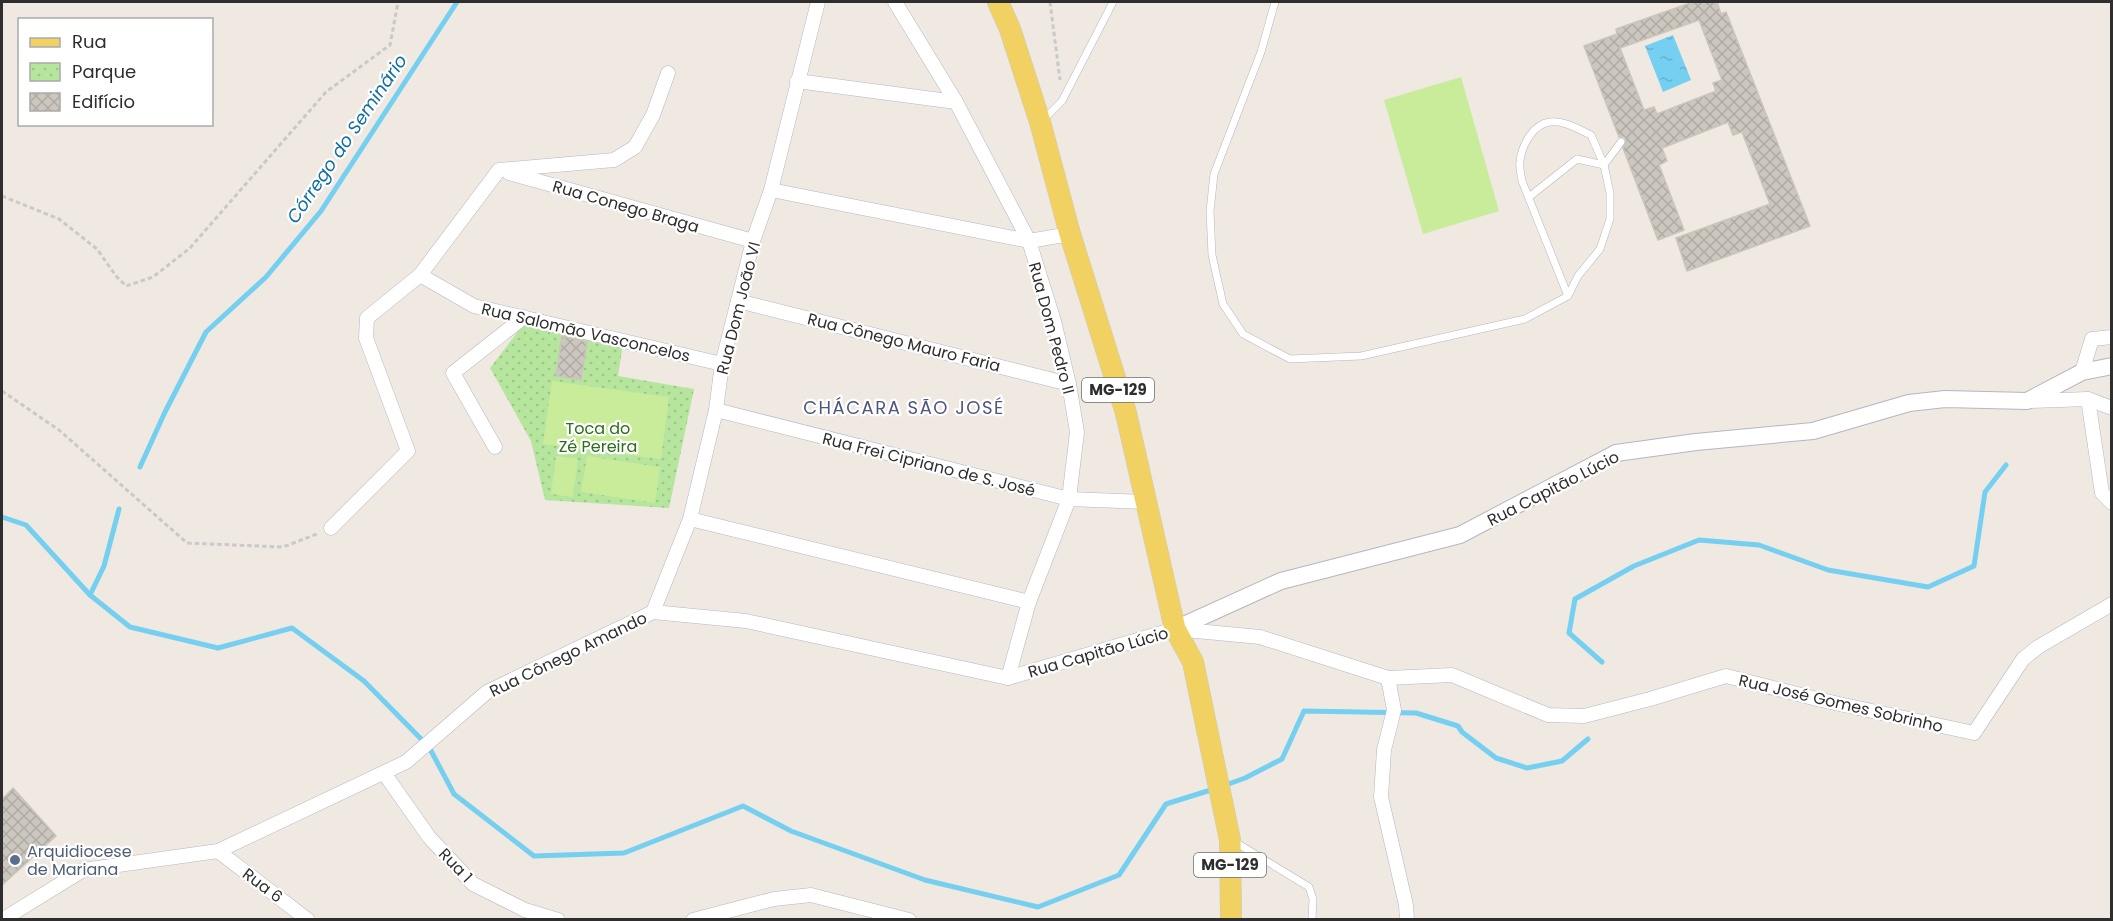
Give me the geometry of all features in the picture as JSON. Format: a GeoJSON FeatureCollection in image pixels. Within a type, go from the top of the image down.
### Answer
{"type":"FeatureCollection","features":[{"type":"Feature","properties":{"kind":"main road","name":"MG-129"},"geometry":{"type":"LineString","coordinates":[[998,2],[1010,29],[1040,122],[1070,234],[1126,413],[1144,502],[1175,629],[1193,662],[1230,840],[1231,920]]}},
{"type":"Feature","properties":{"kind":"street","name":"Rua Dom João VI"},"geometry":{"type":"LineString","coordinates":[[653,612],[690,519],[716,410],[722,364],[753,241],[771,190],[818,2]]}},
{"type":"Feature","properties":{"kind":"street","name":"Rua Dom Pedro II"},"geometry":{"type":"LineString","coordinates":[[895,2],[956,102],[1029,241],[1054,321],[1069,384],[1077,432],[1069,500],[1029,602],[1008,678]]}},
{"type":"Feature","properties":{"kind":"street"},"geometry":{"type":"LineString","coordinates":[[331,528],[408,451],[366,338],[368,318],[420,275],[499,170],[614,160],[635,147],[653,115],[668,73]]}},
{"type":"Feature","properties":{"kind":"street"},"geometry":{"type":"LineString","coordinates":[[797,81],[956,102]]}},
{"type":"Feature","properties":{"kind":"street","name":"Rua Conego Braga"},"geometry":{"type":"LineString","coordinates":[[499,170],[753,241]]}},
{"type":"Feature","properties":{"kind":"street"},"geometry":{"type":"LineString","coordinates":[[771,190],[1029,241],[1070,234]]}},
{"type":"Feature","properties":{"kind":"street","name":"Rua Salomão Vasconcelos"},"geometry":{"type":"LineString","coordinates":[[420,275],[474,306],[722,364]]}},
{"type":"Feature","properties":{"kind":"street","name":"Rua Cônego Mauro Faria"},"geometry":{"type":"LineString","coordinates":[[738,301],[1069,384]]}},
{"type":"Feature","properties":{"kind":"street"},"geometry":{"type":"LineString","coordinates":[[495,447],[453,373],[524,317]]}},
{"type":"Feature","properties":{"kind":"street"},"geometry":{"type":"LineString","coordinates":[[2082,372],[2092,339],[2112,337]]}},
{"type":"Feature","properties":{"kind":"street","name":"Rua Capitão Lúcio"},"geometry":{"type":"LineString","coordinates":[[1008,678],[1175,629],[1281,580],[1460,536],[1616,453],[1696,442],[1813,431],[1918,402],[1946,399],[2027,401],[2082,372],[2112,366]]}},
{"type":"Feature","properties":{"kind":"street"},"geometry":{"type":"LineString","coordinates":[[2027,401],[2088,399],[2112,408]]}},
{"type":"Feature","properties":{"kind":"street"},"geometry":{"type":"LineString","coordinates":[[2088,399],[2102,493],[2112,503]]}},
{"type":"Feature","properties":{"kind":"street","name":"Rua Frei Cipriano de S. José"},"geometry":{"type":"LineString","coordinates":[[716,410],[1069,500],[1144,502]]}},
{"type":"Feature","properties":{"kind":"street"},"geometry":{"type":"LineString","coordinates":[[690,519],[1029,602]]}},
{"type":"Feature","properties":{"kind":"street","name":"Rua José Gomes Sobrinho"},"geometry":{"type":"LineString","coordinates":[[1175,629],[1260,637],[1388,678],[1452,675],[1548,715],[1584,716],[1725,676],[1821,700],[1974,732],[2023,659],[2038,647],[2112,604]]}},
{"type":"Feature","properties":{"kind":"street","name":"Rua Cônego Amando"},"geometry":{"type":"LineString","coordinates":[[2,920],[83,870],[218,851],[384,773],[406,762],[488,692],[653,612],[746,621],[1008,678]]}},
{"type":"Feature","properties":{"kind":"street"},"geometry":{"type":"LineString","coordinates":[[1388,678],[1394,710],[1384,750],[1381,797],[1406,905],[1407,920]]}},
{"type":"Feature","properties":{"kind":"street","name":"Rua 1"},"geometry":{"type":"LineString","coordinates":[[384,773],[429,837],[473,884],[525,910],[558,920]]}},
{"type":"Feature","properties":{"kind":"street","name":"Rua 6"},"geometry":{"type":"LineString","coordinates":[[218,851],[308,920]]}},
{"type":"Feature","properties":{"kind":"street"},"geometry":{"type":"LineString","coordinates":[[693,920],[774,899],[812,895],[909,920]]}},
{"type":"Feature","properties":{"kind":"street"},"geometry":{"type":"LineString","coordinates":[[861,907],[868,920]]}},
{"type":"Feature","properties":{"kind":"lane"},"geometry":{"type":"LineString","coordinates":[[1040,122],[1062,100],[1113,2]]}},
{"type":"Feature","properties":{"kind":"lane"},"geometry":{"type":"LineString","coordinates":[[1275,2],[1261,52],[1214,174],[1210,212],[1212,255],[1223,304],[1243,334],[1290,359],[1361,356],[1525,319],[1568,296],[1578,276],[1600,249],[1610,219],[1610,193],[1604,165],[1591,135],[1571,125],[1551,121],[1535,128],[1525,145],[1520,162],[1522,181],[1568,296]]}},
{"type":"Feature","properties":{"kind":"lane"},"geometry":{"type":"LineString","coordinates":[[1604,165],[1621,142]]}},
{"type":"Feature","properties":{"kind":"lane"},"geometry":{"type":"LineString","coordinates":[[1529,196],[1577,159],[1604,165]]}},
{"type":"Feature","properties":{"kind":"lane"},"geometry":{"type":"LineString","coordinates":[[1230,840],[1309,887],[1313,899],[1312,920]]}},
{"type":"Feature","properties":{"kind":"path"},"geometry":{"type":"LineString","coordinates":[[2,196],[59,219],[97,249],[126,286],[153,277],[190,248],[326,92],[390,45],[398,2]]}},
{"type":"Feature","properties":{"kind":"path"},"geometry":{"type":"LineString","coordinates":[[1050,2],[1062,100]]}},
{"type":"Feature","properties":{"kind":"path"},"geometry":{"type":"LineString","coordinates":[[2,391],[59,430],[187,543],[282,547],[331,528]]}},
{"type":"Feature","properties":{"kind":"green space"},"geometry":{"type":"Polygon","coordinates":[[[1461,77],[1499,211],[1423,234],[1384,100],[1461,77]]]}},
{"type":"Feature","properties":{"kind":"green space","name":"Toca do Zé Pereira"},"geometry":{"type":"Polygon","coordinates":[[[533,312],[624,337],[618,376],[694,389],[669,508],[545,500],[531,441],[490,368],[533,312]]]}},
{"type":"Feature","properties":{"kind":"green space"},"geometry":{"type":"Polygon","coordinates":[[[552,381],[669,397],[661,459],[543,444],[552,381]]]}},
{"type":"Feature","properties":{"kind":"green space"},"geometry":{"type":"Polygon","coordinates":[[[556,456],[578,459],[573,497],[551,494],[556,456]]]}},
{"type":"Feature","properties":{"kind":"green space"},"geometry":{"type":"Polygon","coordinates":[[[587,456],[660,467],[655,503],[581,492],[587,456]]]}},
{"type":"Feature","properties":{"kind":"water"},"geometry":{"type":"Polygon","coordinates":[[[1673,35],[1691,80],[1663,92],[1645,46],[1673,35]]]}},
{"type":"Feature","properties":{"kind":"building"},"geometry":{"type":"Polygon","coordinates":[[[1693,2],[1717,2],[1721,14],[1726,12],[1810,226],[1687,271],[1676,238],[1770,204],[1742,132],[1733,135],[1728,122],[1662,148],[1667,161],[1659,165],[1684,230],[1658,240],[1623,148],[1626,140],[1624,137],[1619,137],[1584,46],[1617,34],[1616,29],[1693,2]],[[1699,20],[1620,48],[1644,110],[1654,107],[1657,114],[1716,91],[1713,83],[1722,80],[1699,20]]]}},
{"type":"Feature","properties":{"kind":"building"},"geometry":{"type":"Polygon","coordinates":[[[562,336],[587,342],[581,380],[556,376],[562,336]]]}},
{"type":"Feature","properties":{"kind":"building","name":"Arquidiocese de Mariana"},"geometry":{"type":"Polygon","coordinates":[[[13,788],[56,836],[2,885],[2,799],[13,788]]]}},
{"type":"Feature","properties":{"kind":"waterway","name":"Córrego do Seminário"},"geometry":{"type":"LineString","coordinates":[[140,467],[206,332],[266,277],[321,211],[457,2]]}},
{"type":"Feature","properties":{"kind":"waterway"},"geometry":{"type":"LineString","coordinates":[[1602,662],[1569,633],[1575,599],[1634,566],[1699,540],[1759,545],[1828,570],[1928,587],[1974,566],[1985,492],[2006,465]]}},
{"type":"Feature","properties":{"kind":"waterway","name":"Córrego do Seminário"},"geometry":{"type":"LineString","coordinates":[[90,595],[104,566],[119,509]]}},
{"type":"Feature","properties":{"kind":"waterway"},"geometry":{"type":"LineString","coordinates":[[2,517],[26,525],[90,595],[130,627],[218,648],[292,628],[364,681],[429,747],[454,794],[534,856],[624,853],[743,806],[791,831],[925,880],[1038,907],[1119,875],[1166,804],[1214,789]]}},
{"type":"Feature","properties":{"kind":"waterway"},"geometry":{"type":"LineString","coordinates":[[1223,786],[1245,778],[1282,759],[1304,711],[1416,713],[1458,726],[1462,732],[1496,758],[1527,768],[1562,761],[1588,739]]}},
{"type":"Feature","properties":{"kind":"place","name":"Arquidiocese de Mariana"},"geometry":{"type":"Point","coordinates":[15,860]}},
{"type":"Feature","properties":{"kind":"district","name":"CHÁCARA SÃO JOSÉ"},"geometry":{"type":"Point","coordinates":[904,408]}}]}
